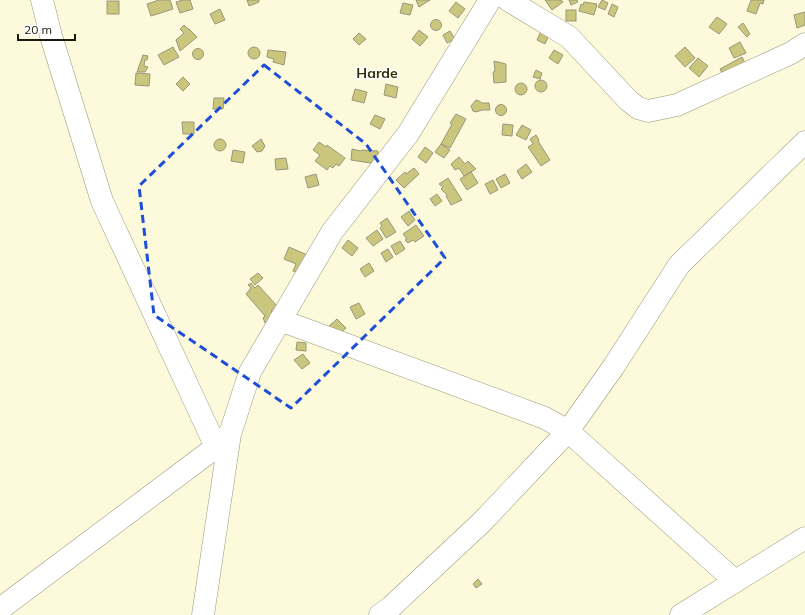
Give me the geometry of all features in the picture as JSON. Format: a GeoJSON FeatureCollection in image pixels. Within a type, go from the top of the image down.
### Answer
{"type":"FeatureCollection","features":[{"type":"Feature","properties":{"kind":"street"},"geometry":{"type":"LineString","coordinates":[[42,0],[51,36],[102,201],[223,440]]}},
{"type":"Feature","properties":{"kind":"street"},"geometry":{"type":"LineString","coordinates":[[203,615],[223,440],[250,372],[332,232],[408,134],[490,0]]}},
{"type":"Feature","properties":{"kind":"street"},"geometry":{"type":"LineString","coordinates":[[508,0],[569,37],[628,100],[638,108],[648,111],[677,105],[791,53],[805,44]]}},
{"type":"Feature","properties":{"kind":"street"},"geometry":{"type":"LineString","coordinates":[[392,612],[482,522],[568,431],[614,366],[679,265],[805,142]]}},
{"type":"Feature","properties":{"kind":"street"},"geometry":{"type":"LineString","coordinates":[[280,320],[545,418],[568,431],[735,582]]}},
{"type":"Feature","properties":{"kind":"street"},"geometry":{"type":"LineString","coordinates":[[0,609],[223,440]]}},
{"type":"Feature","properties":{"kind":"street"},"geometry":{"type":"LineString","coordinates":[[681,615],[805,538]]}},
{"type":"Feature","properties":{"kind":"highlighted area"},"geometry":{"type":"Polygon","coordinates":[[[264,65],[366,144],[445,258],[291,408],[154,315],[139,186],[264,65]]]}},
{"type":"Feature","properties":{"kind":"building"},"geometry":{"type":"Polygon","coordinates":[[[159,0],[170,0],[173,9],[151,16],[147,4],[159,0]]]}},
{"type":"Feature","properties":{"kind":"building"},"geometry":{"type":"Polygon","coordinates":[[[190,0],[193,9],[180,13],[176,2],[190,0]]]}},
{"type":"Feature","properties":{"kind":"building"},"geometry":{"type":"Polygon","coordinates":[[[247,0],[259,0],[259,2],[249,6],[247,0]]]}},
{"type":"Feature","properties":{"kind":"building"},"geometry":{"type":"Polygon","coordinates":[[[416,0],[430,0],[419,7],[416,0]]]}},
{"type":"Feature","properties":{"kind":"building"},"geometry":{"type":"Polygon","coordinates":[[[545,0],[561,0],[563,2],[552,10],[545,0]]]}},
{"type":"Feature","properties":{"kind":"building"},"geometry":{"type":"Polygon","coordinates":[[[569,0],[577,0],[578,2],[571,5],[569,0]]]}},
{"type":"Feature","properties":{"kind":"building"},"geometry":{"type":"Polygon","coordinates":[[[602,0],[608,3],[605,10],[598,7],[602,0]]]}},
{"type":"Feature","properties":{"kind":"building"},"geometry":{"type":"Polygon","coordinates":[[[751,0],[764,0],[763,4],[760,3],[756,14],[747,11],[751,0]]]}},
{"type":"Feature","properties":{"kind":"building"},"geometry":{"type":"Polygon","coordinates":[[[107,1],[119,1],[119,14],[107,14],[107,1]]]}},
{"type":"Feature","properties":{"kind":"building"},"geometry":{"type":"Polygon","coordinates":[[[456,2],[465,9],[458,18],[449,11],[456,2]]]}},
{"type":"Feature","properties":{"kind":"building"},"geometry":{"type":"Polygon","coordinates":[[[584,2],[597,4],[594,15],[579,11],[581,4],[583,5],[584,2]]]}},
{"type":"Feature","properties":{"kind":"building"},"geometry":{"type":"Polygon","coordinates":[[[403,3],[413,5],[410,15],[400,13],[403,3]]]}},
{"type":"Feature","properties":{"kind":"building"},"geometry":{"type":"Polygon","coordinates":[[[612,4],[618,7],[614,17],[608,14],[612,4]]]}},
{"type":"Feature","properties":{"kind":"building"},"geometry":{"type":"Polygon","coordinates":[[[220,9],[225,20],[215,24],[210,14],[220,9]]]}},
{"type":"Feature","properties":{"kind":"building"},"geometry":{"type":"Polygon","coordinates":[[[566,10],[576,10],[576,21],[566,21],[566,10]]]}},
{"type":"Feature","properties":{"kind":"building"},"geometry":{"type":"Polygon","coordinates":[[[805,12],[805,25],[797,28],[794,15],[805,12]]]}},
{"type":"Feature","properties":{"kind":"building"},"geometry":{"type":"Polygon","coordinates":[[[717,17],[727,24],[719,34],[709,27],[717,17]]]}},
{"type":"Feature","properties":{"kind":"building"},"geometry":{"type":"Polygon","coordinates":[[[434,20],[438,20],[440,21],[440,29],[434,30],[431,27],[431,23],[434,20]]]}},
{"type":"Feature","properties":{"kind":"building"},"geometry":{"type":"Polygon","coordinates":[[[743,23],[750,34],[747,37],[738,27],[743,23]]]}},
{"type":"Feature","properties":{"kind":"building"},"geometry":{"type":"Polygon","coordinates":[[[184,25],[197,37],[180,51],[176,40],[184,33],[180,29],[184,25]]]}},
{"type":"Feature","properties":{"kind":"building"},"geometry":{"type":"Polygon","coordinates":[[[419,30],[428,37],[420,46],[412,39],[419,30]]]}},
{"type":"Feature","properties":{"kind":"building"},"geometry":{"type":"Polygon","coordinates":[[[450,31],[455,39],[447,43],[443,35],[450,31]]]}},
{"type":"Feature","properties":{"kind":"building"},"geometry":{"type":"Polygon","coordinates":[[[541,31],[549,35],[545,44],[537,40],[541,31]]]}},
{"type":"Feature","properties":{"kind":"building"},"geometry":{"type":"Polygon","coordinates":[[[359,33],[366,39],[359,45],[353,39],[359,33]]]}},
{"type":"Feature","properties":{"kind":"building"},"geometry":{"type":"Polygon","coordinates":[[[740,42],[746,53],[734,58],[729,48],[740,42]]]}},
{"type":"Feature","properties":{"kind":"building"},"geometry":{"type":"Polygon","coordinates":[[[173,47],[179,57],[164,65],[158,55],[173,47]]]}},
{"type":"Feature","properties":{"kind":"building"},"geometry":{"type":"Polygon","coordinates":[[[252,47],[256,47],[260,53],[256,59],[252,59],[248,55],[248,51],[252,47]]]}},
{"type":"Feature","properties":{"kind":"building"},"geometry":{"type":"Polygon","coordinates":[[[685,47],[695,58],[685,67],[675,56],[685,47]]]}},
{"type":"Feature","properties":{"kind":"building"},"geometry":{"type":"Polygon","coordinates":[[[198,48],[202,50],[204,54],[202,58],[198,60],[194,58],[192,54],[194,50],[198,48]]]}},
{"type":"Feature","properties":{"kind":"building"},"geometry":{"type":"Polygon","coordinates":[[[268,50],[286,52],[284,65],[273,62],[274,59],[267,57],[268,50]]]}},
{"type":"Feature","properties":{"kind":"building"},"geometry":{"type":"Polygon","coordinates":[[[554,50],[563,55],[558,64],[549,58],[554,50]]]}},
{"type":"Feature","properties":{"kind":"building"},"geometry":{"type":"Polygon","coordinates":[[[143,55],[148,56],[147,60],[145,60],[144,66],[148,67],[145,72],[137,72],[143,55]]]}},
{"type":"Feature","properties":{"kind":"building"},"geometry":{"type":"Polygon","coordinates":[[[742,57],[747,67],[725,79],[720,69],[742,57]]]}},
{"type":"Feature","properties":{"kind":"building"},"geometry":{"type":"Polygon","coordinates":[[[698,58],[708,66],[699,77],[689,68],[698,58]]]}},
{"type":"Feature","properties":{"kind":"building"},"geometry":{"type":"Polygon","coordinates":[[[494,61],[506,64],[506,82],[494,83],[494,61]]]}},
{"type":"Feature","properties":{"kind":"building"},"geometry":{"type":"Polygon","coordinates":[[[536,70],[542,73],[540,79],[533,77],[536,70]]]}},
{"type":"Feature","properties":{"kind":"building"},"geometry":{"type":"Polygon","coordinates":[[[136,73],[150,74],[149,86],[135,85],[136,73]]]}},
{"type":"Feature","properties":{"kind":"building"},"geometry":{"type":"Polygon","coordinates":[[[183,77],[190,84],[183,91],[176,84],[183,77]]]}},
{"type":"Feature","properties":{"kind":"building"},"geometry":{"type":"Polygon","coordinates":[[[539,80],[543,80],[547,86],[543,92],[539,92],[535,88],[535,84],[539,80]]]}},
{"type":"Feature","properties":{"kind":"building"},"geometry":{"type":"Polygon","coordinates":[[[521,83],[525,85],[527,89],[525,93],[521,95],[517,93],[515,89],[517,85],[521,83]]]}},
{"type":"Feature","properties":{"kind":"building"},"geometry":{"type":"Polygon","coordinates":[[[386,84],[398,87],[396,98],[384,95],[386,84]]]}},
{"type":"Feature","properties":{"kind":"building"},"geometry":{"type":"Polygon","coordinates":[[[355,89],[367,92],[364,103],[352,100],[355,89]]]}},
{"type":"Feature","properties":{"kind":"building"},"geometry":{"type":"Polygon","coordinates":[[[214,98],[224,98],[223,109],[213,109],[214,98]]]}},
{"type":"Feature","properties":{"kind":"building"},"geometry":{"type":"Polygon","coordinates":[[[476,100],[482,103],[489,103],[490,110],[473,111],[471,106],[476,100]]]}},
{"type":"Feature","properties":{"kind":"building"},"geometry":{"type":"Polygon","coordinates":[[[501,104],[505,106],[507,110],[505,114],[501,116],[497,114],[495,110],[497,106],[501,104]]]}},
{"type":"Feature","properties":{"kind":"building"},"geometry":{"type":"Polygon","coordinates":[[[456,114],[466,119],[450,148],[441,144],[452,124],[450,123],[456,114]]]}},
{"type":"Feature","properties":{"kind":"building"},"geometry":{"type":"Polygon","coordinates":[[[375,115],[385,119],[380,129],[370,124],[375,115]]]}},
{"type":"Feature","properties":{"kind":"building"},"geometry":{"type":"Polygon","coordinates":[[[182,122],[194,122],[194,134],[183,134],[182,122]]]}},
{"type":"Feature","properties":{"kind":"building"},"geometry":{"type":"Polygon","coordinates":[[[503,124],[513,125],[512,136],[502,135],[503,124]]]}},
{"type":"Feature","properties":{"kind":"building"},"geometry":{"type":"Polygon","coordinates":[[[522,125],[531,130],[526,140],[516,135],[522,125]]]}},
{"type":"Feature","properties":{"kind":"building"},"geometry":{"type":"Polygon","coordinates":[[[536,135],[550,160],[541,166],[528,147],[533,144],[530,139],[536,135]]]}},
{"type":"Feature","properties":{"kind":"building"},"geometry":{"type":"Polygon","coordinates":[[[220,139],[224,141],[226,145],[224,149],[220,151],[216,149],[214,145],[216,141],[220,139]]]}},
{"type":"Feature","properties":{"kind":"building"},"geometry":{"type":"Polygon","coordinates":[[[261,139],[265,146],[262,151],[257,152],[252,146],[261,139]]]}},
{"type":"Feature","properties":{"kind":"building"},"geometry":{"type":"Polygon","coordinates":[[[319,142],[326,147],[327,145],[345,158],[339,166],[336,164],[333,168],[330,166],[327,170],[315,161],[320,155],[313,150],[319,142]]]}},
{"type":"Feature","properties":{"kind":"building"},"geometry":{"type":"Polygon","coordinates":[[[441,144],[450,150],[444,158],[435,152],[441,144]]]}},
{"type":"Feature","properties":{"kind":"building"},"geometry":{"type":"Polygon","coordinates":[[[425,147],[433,153],[426,163],[418,157],[425,147]]]}},
{"type":"Feature","properties":{"kind":"building"},"geometry":{"type":"Polygon","coordinates":[[[352,149],[361,151],[378,151],[377,164],[351,160],[352,149]]]}},
{"type":"Feature","properties":{"kind":"building"},"geometry":{"type":"Polygon","coordinates":[[[233,150],[245,152],[243,163],[231,161],[233,150]]]}},
{"type":"Feature","properties":{"kind":"building"},"geometry":{"type":"Polygon","coordinates":[[[459,157],[465,164],[468,161],[476,169],[464,176],[459,168],[455,170],[451,164],[459,157]]]}},
{"type":"Feature","properties":{"kind":"building"},"geometry":{"type":"Polygon","coordinates":[[[286,158],[288,169],[276,170],[275,159],[286,158]]]}},
{"type":"Feature","properties":{"kind":"building"},"geometry":{"type":"Polygon","coordinates":[[[526,164],[532,172],[522,179],[517,171],[526,164]]]}},
{"type":"Feature","properties":{"kind":"building"},"geometry":{"type":"Polygon","coordinates":[[[414,168],[419,174],[404,188],[396,180],[405,172],[406,174],[414,168]]]}},
{"type":"Feature","properties":{"kind":"building"},"geometry":{"type":"Polygon","coordinates":[[[471,172],[478,183],[467,190],[460,179],[471,172]]]}},
{"type":"Feature","properties":{"kind":"building"},"geometry":{"type":"Polygon","coordinates":[[[316,174],[319,185],[308,188],[305,177],[316,174]]]}},
{"type":"Feature","properties":{"kind":"building"},"geometry":{"type":"Polygon","coordinates":[[[505,174],[510,183],[501,188],[496,179],[505,174]]]}},
{"type":"Feature","properties":{"kind":"building"},"geometry":{"type":"Polygon","coordinates":[[[448,178],[462,200],[451,205],[446,196],[447,195],[441,189],[443,187],[439,184],[448,178]]]}},
{"type":"Feature","properties":{"kind":"building"},"geometry":{"type":"Polygon","coordinates":[[[493,180],[498,190],[490,194],[485,184],[493,180]]]}},
{"type":"Feature","properties":{"kind":"building"},"geometry":{"type":"Polygon","coordinates":[[[437,194],[442,201],[435,206],[430,199],[437,194]]]}},
{"type":"Feature","properties":{"kind":"building"},"geometry":{"type":"Polygon","coordinates":[[[409,211],[415,220],[408,226],[401,217],[409,211]]]}},
{"type":"Feature","properties":{"kind":"building"},"geometry":{"type":"Polygon","coordinates":[[[387,218],[396,232],[386,238],[380,228],[382,226],[380,223],[387,218]]]}},
{"type":"Feature","properties":{"kind":"building"},"geometry":{"type":"Polygon","coordinates":[[[416,225],[424,236],[415,242],[413,240],[408,243],[403,234],[416,225]]]}},
{"type":"Feature","properties":{"kind":"building"},"geometry":{"type":"Polygon","coordinates":[[[377,230],[383,239],[373,246],[366,238],[377,230]]]}},
{"type":"Feature","properties":{"kind":"building"},"geometry":{"type":"Polygon","coordinates":[[[348,240],[358,248],[352,256],[342,248],[348,240]]]}},
{"type":"Feature","properties":{"kind":"building"},"geometry":{"type":"Polygon","coordinates":[[[400,241],[405,249],[396,255],[391,246],[400,241]]]}},
{"type":"Feature","properties":{"kind":"building"},"geometry":{"type":"Polygon","coordinates":[[[289,247],[312,257],[302,275],[293,271],[296,264],[284,259],[289,247]]]}},
{"type":"Feature","properties":{"kind":"building"},"geometry":{"type":"Polygon","coordinates":[[[388,249],[393,257],[386,262],[381,253],[388,249]]]}},
{"type":"Feature","properties":{"kind":"building"},"geometry":{"type":"Polygon","coordinates":[[[369,263],[374,271],[365,277],[360,269],[369,263]]]}},
{"type":"Feature","properties":{"kind":"building"},"geometry":{"type":"Polygon","coordinates":[[[258,273],[263,278],[255,285],[250,279],[258,273]]]}},
{"type":"Feature","properties":{"kind":"building"},"geometry":{"type":"Polygon","coordinates":[[[251,283],[255,288],[258,285],[277,306],[271,311],[275,314],[266,325],[263,318],[265,316],[246,294],[251,288],[248,285],[251,283]]]}},
{"type":"Feature","properties":{"kind":"building"},"geometry":{"type":"Polygon","coordinates":[[[359,303],[365,314],[356,319],[350,307],[359,303]]]}},
{"type":"Feature","properties":{"kind":"building"},"geometry":{"type":"Polygon","coordinates":[[[337,319],[346,328],[338,335],[329,326],[337,319]]]}},
{"type":"Feature","properties":{"kind":"building"},"geometry":{"type":"Polygon","coordinates":[[[297,342],[306,343],[306,351],[296,350],[297,342]]]}},
{"type":"Feature","properties":{"kind":"building"},"geometry":{"type":"Polygon","coordinates":[[[303,354],[310,363],[302,369],[294,360],[303,354]]]}},
{"type":"Feature","properties":{"kind":"building"},"geometry":{"type":"Polygon","coordinates":[[[478,579],[482,584],[476,588],[473,584],[478,579]]]}},
{"type":"Feature","properties":{"kind":"district","name":"Harde"},"geometry":{"type":"Point","coordinates":[377,73]}}]}
